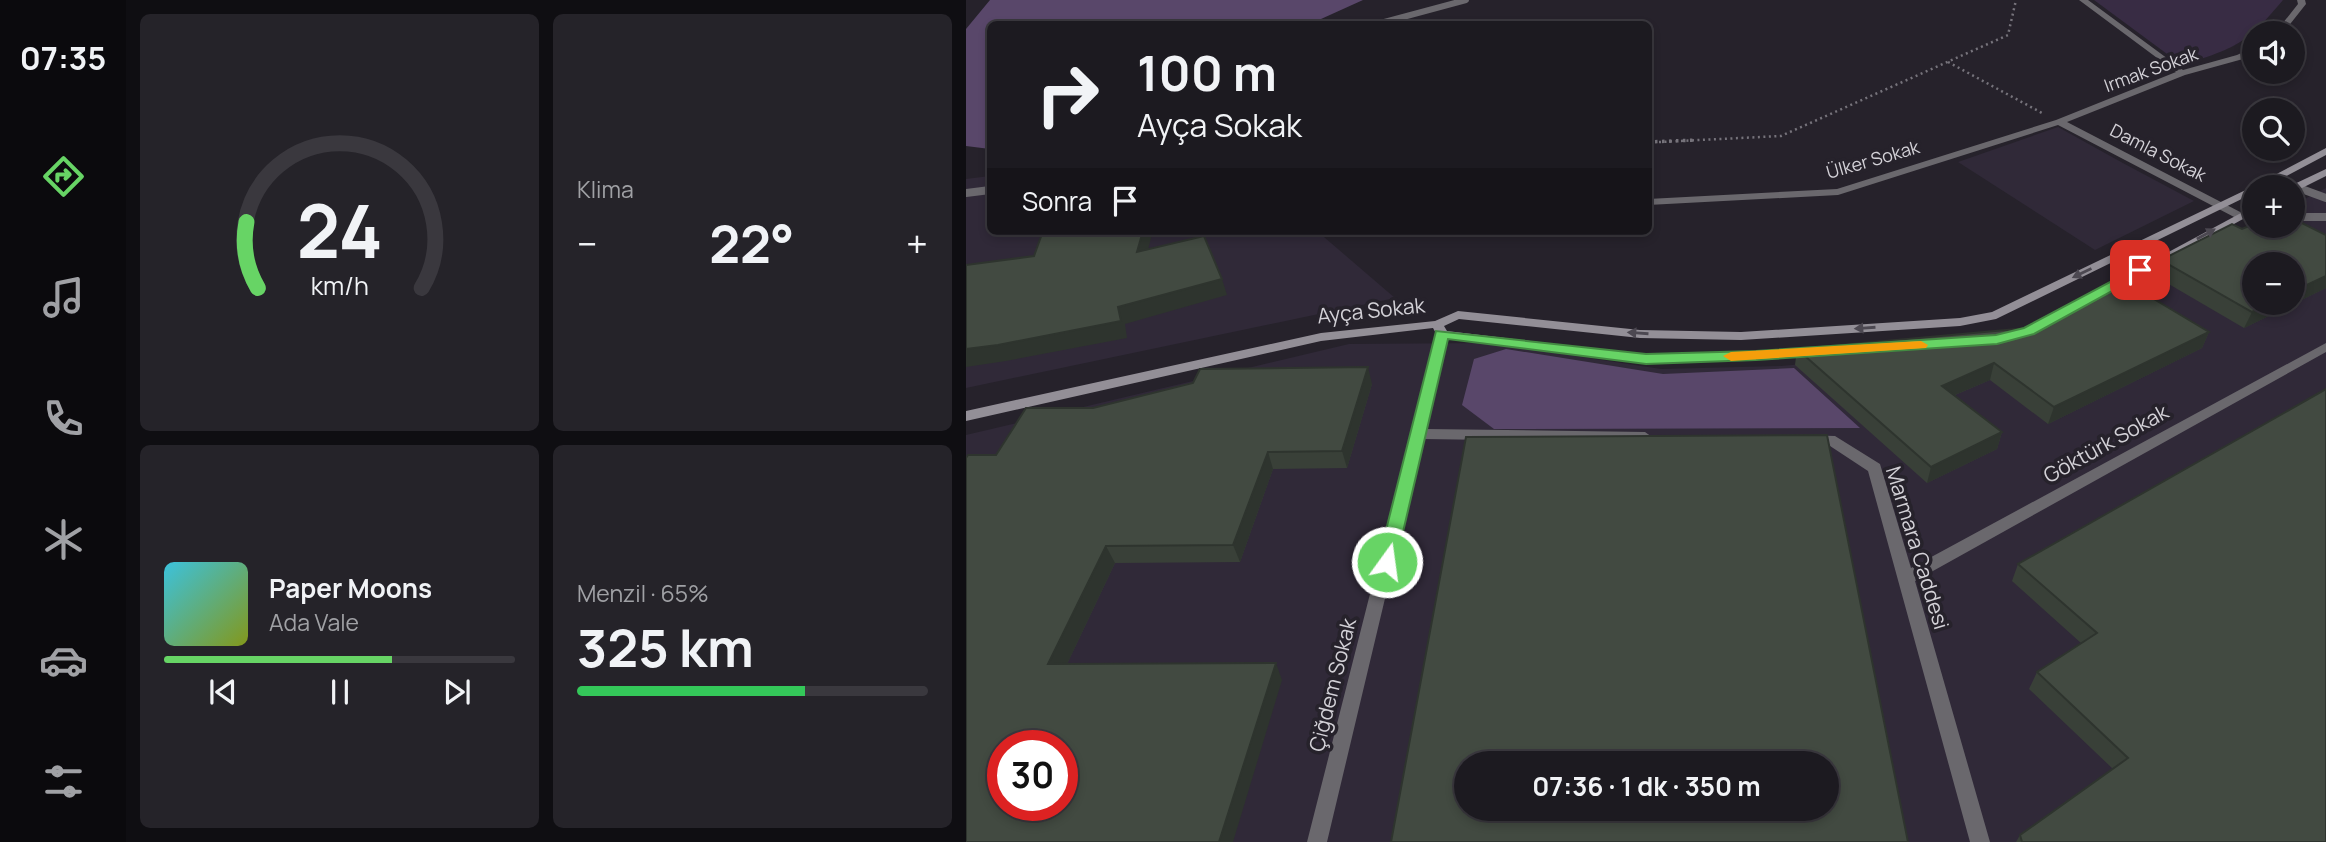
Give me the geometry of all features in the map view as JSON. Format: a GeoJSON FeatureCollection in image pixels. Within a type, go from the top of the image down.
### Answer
{"type":"FeatureCollection","features":[{"type":"Feature","properties":{"kind":"street"},"geometry":{"type":"LineString","coordinates":[[2083,0],[2182,73]]}},
{"type":"Feature","properties":{"kind":"street"},"geometry":{"type":"LineString","coordinates":[[2288,21],[2302,4],[2301,0]]}},
{"type":"Feature","properties":{"kind":"street","name":"Irmak Sokak"},"geometry":{"type":"LineString","coordinates":[[2059,121],[2182,73],[2242,56]]}},
{"type":"Feature","properties":{"kind":"street","name":"Ülker Sokak"},"geometry":{"type":"LineString","coordinates":[[1652,202],[1839,192],[2059,121]]}},
{"type":"Feature","properties":{"kind":"street","name":"Damla Sokak"},"geometry":{"type":"LineString","coordinates":[[2059,121],[2220,206],[2242,214]]}},
{"type":"Feature","properties":{"kind":"street"},"geometry":{"type":"LineString","coordinates":[[2281,175],[2326,151]]}},
{"type":"Feature","properties":{"kind":"street"},"geometry":{"type":"LineString","coordinates":[[2305,182],[2326,172]]}},
{"type":"Feature","properties":{"kind":"street"},"geometry":{"type":"LineString","coordinates":[[1439,329],[1458,315],[1640,334],[1741,336],[1960,322],[1996,315],[2242,195]]}},
{"type":"Feature","properties":{"kind":"street"},"geometry":{"type":"LineString","coordinates":[[2088,299],[2242,219]]}},
{"type":"Feature","properties":{"kind":"street","name":"Ayça Sokak"},"geometry":{"type":"LineString","coordinates":[[966,416],[1321,337],[1439,329],[1646,359],[1823,351]]}},
{"type":"Feature","properties":{"kind":"street","name":"Çiğdem Sokak"},"geometry":{"type":"LineString","coordinates":[[1317,842],[1419,434],[1439,329]]}},
{"type":"Feature","properties":{"kind":"street","name":"Göktürk Sokak"},"geometry":{"type":"LineString","coordinates":[[1906,578],[2326,347]]}},
{"type":"Feature","properties":{"kind":"street"},"geometry":{"type":"LineString","coordinates":[[1419,434],[1665,437]]}},
{"type":"Feature","properties":{"kind":"street","name":"Marmara Caddesi"},"geometry":{"type":"LineString","coordinates":[[1789,438],[1830,439],[1875,468],[1980,842]]}},
{"type":"Feature","properties":{"kind":"lane"},"geometry":{"type":"LineString","coordinates":[[1388,21],[1466,0]]}},
{"type":"Feature","properties":{"kind":"lane"},"geometry":{"type":"LineString","coordinates":[[966,193],[987,190]]}},
{"type":"Feature","properties":{"kind":"lane"},"geometry":{"type":"LineString","coordinates":[[2305,191],[2326,198]]}},
{"type":"Feature","properties":{"kind":"lane"},"geometry":{"type":"LineString","coordinates":[[2305,216],[2326,217]]}},
{"type":"Feature","properties":{"kind":"path"},"geometry":{"type":"LineString","coordinates":[[1652,142],[1781,136],[2008,35],[2015,0]]}},
{"type":"Feature","properties":{"kind":"path"},"geometry":{"type":"LineString","coordinates":[[1948,62],[2059,121]]}},
{"type":"Feature","properties":{"kind":"shaded area"},"geometry":{"type":"Polygon","coordinates":[[[990,0],[1363,0],[1312,21],[987,21],[987,149],[966,146],[966,29],[990,0]]]}},
{"type":"Feature","properties":{"kind":"shaded area"},"geometry":{"type":"Polygon","coordinates":[[[2094,0],[2283,0],[2264,21],[2242,21],[2242,41],[2239,43],[2182,65],[2094,0]]]}},
{"type":"Feature","properties":{"kind":"shaded area"},"geometry":{"type":"Polygon","coordinates":[[[2058,127],[2194,201],[2095,250],[1958,162],[2058,127]]]}},
{"type":"Feature","properties":{"kind":"shaded area"},"geometry":{"type":"Polygon","coordinates":[[[987,176],[987,235],[1322,235],[1395,298],[966,388],[966,179],[987,176]]]}},
{"type":"Feature","properties":{"kind":"shaded area"},"geometry":{"type":"Polygon","coordinates":[[[2326,188],[2326,842],[966,842],[966,435],[1349,344],[1490,343],[1661,369],[1781,366],[2023,344],[2242,231],[2242,238],[2305,238],[2305,199],[2326,188]]]}},
{"type":"Feature","properties":{"kind":"shaded area"},"geometry":{"type":"Polygon","coordinates":[[[1506,349],[1663,374],[1794,368],[1860,428],[1494,429],[1462,405],[1474,359],[1506,349]]]}},
{"type":"Feature","properties":{"kind":"building"},"geometry":{"type":"Polygon","coordinates":[[[2232,224],[2242,229],[2242,238],[2305,238],[2305,224],[2326,235],[2326,276],[2305,286],[2305,252],[2242,252],[2242,306],[2161,260],[2232,224]]]}},
{"type":"Feature","properties":{"kind":"building"},"geometry":{"type":"Polygon","coordinates":[[[1042,235],[1142,235],[1137,252],[1204,236],[1222,279],[1118,307],[1121,321],[966,349],[966,265],[1034,256],[1042,235]]]}},
{"type":"Feature","properties":{"kind":"building"},"geometry":{"type":"Polygon","coordinates":[[[2122,280],[2209,332],[2054,407],[1994,363],[1942,386],[2002,432],[1931,467],[1797,349],[2028,328],[2122,280]]]}},
{"type":"Feature","properties":{"kind":"building"},"geometry":{"type":"Polygon","coordinates":[[[1368,367],[1342,451],[1268,452],[1233,545],[1106,546],[1048,664],[1276,663],[1219,842],[966,842],[966,458],[968,455],[996,455],[1026,408],[1093,408],[1193,383],[1200,369],[1368,367]]]}},
{"type":"Feature","properties":{"kind":"building"},"geometry":{"type":"Polygon","coordinates":[[[2326,389],[2326,842],[2022,842],[2020,835],[2128,758],[2037,672],[2097,633],[2018,564],[2326,389]]]}},
{"type":"Feature","properties":{"kind":"building"},"geometry":{"type":"Polygon","coordinates":[[[1827,435],[1908,842],[1391,842],[1466,437],[1827,435]]]}},
{"type":"Feature","properties":{"kind":"slow traffic"},"geometry":{"type":"LineString","coordinates":[[1731,356],[1921,345]]}},
{"type":"Feature","properties":{"kind":"route"},"geometry":{"type":"LineString","coordinates":[[1387,562],[1441,334],[1646,359],[1756,356],[1997,340],[2029,331],[2140,270]]}}]}
